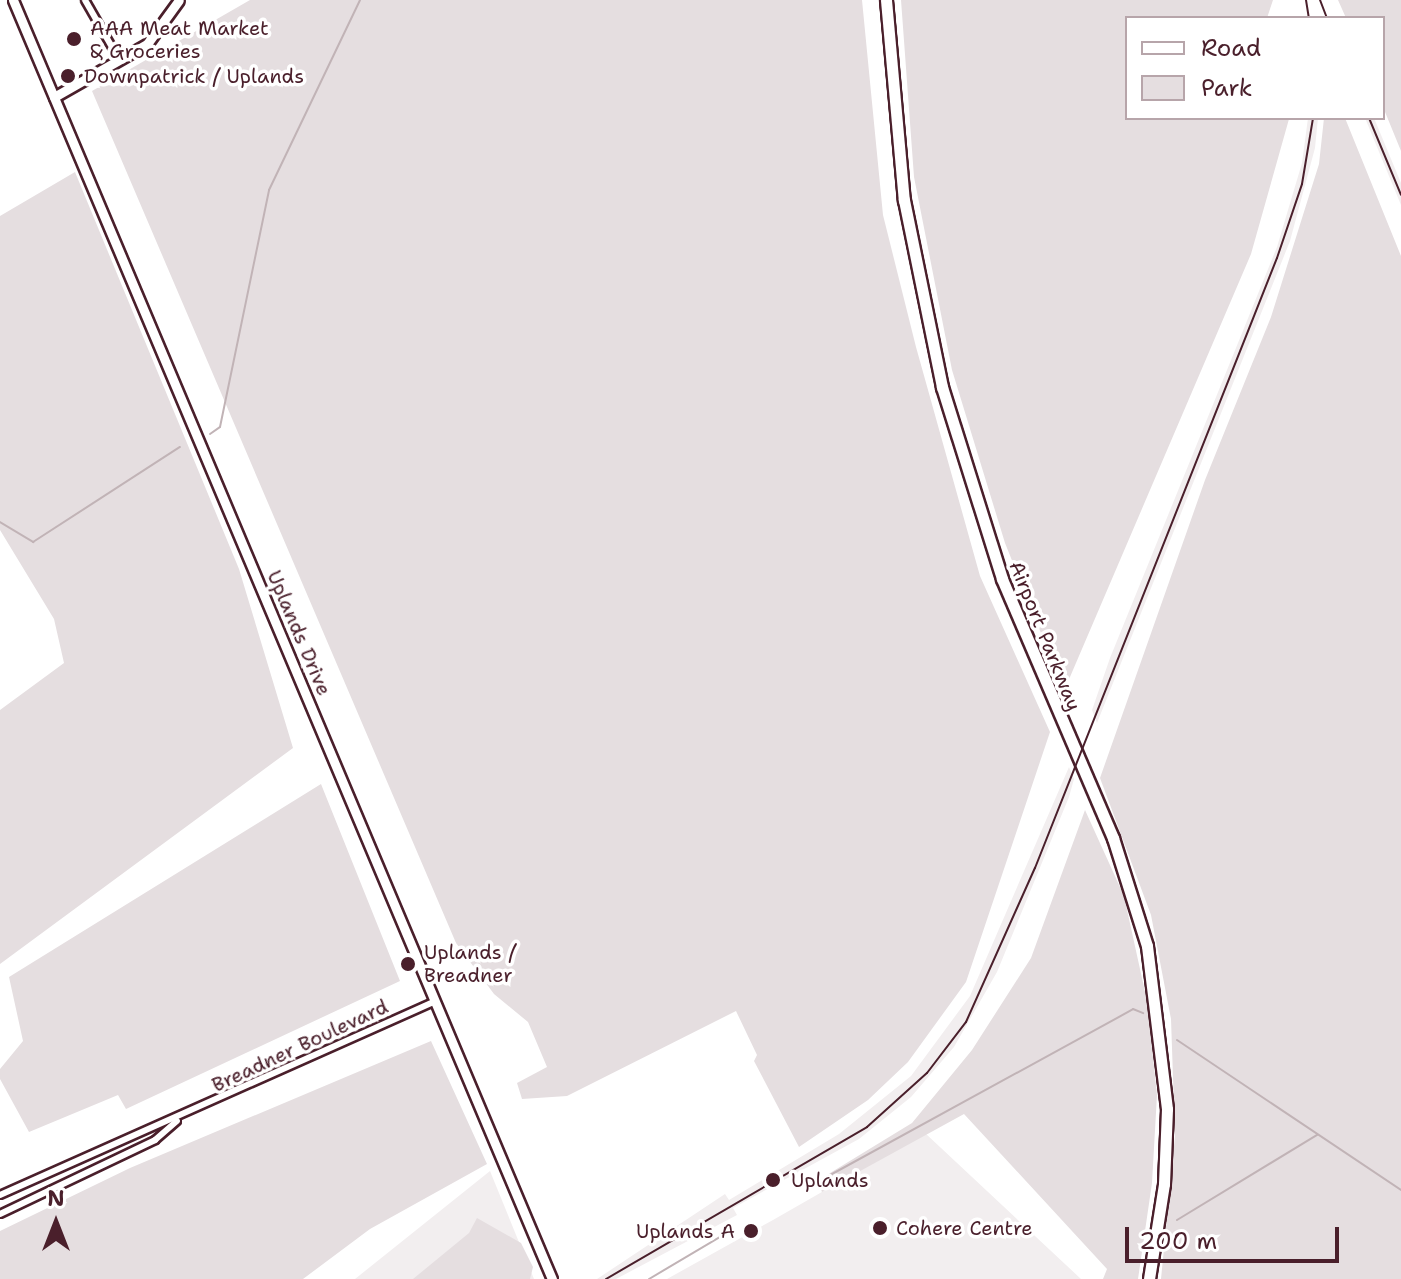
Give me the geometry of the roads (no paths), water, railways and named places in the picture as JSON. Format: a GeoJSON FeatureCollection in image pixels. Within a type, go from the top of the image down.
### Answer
{"type":"FeatureCollection","features":[{"type":"Feature","properties":{"kind":"highway","name":"Airport Parkway"},"geometry":{"type":"LineString","coordinates":[[886,0],[904,200],[942,387],[1002,579],[1113,838],[1150,960],[1167,1109],[1164,1184],[1149,1279]]}},
{"type":"Feature","properties":{"kind":"main road","name":"Uplands Drive"},"geometry":{"type":"LineString","coordinates":[[13,0],[552,1279]]}},
{"type":"Feature","properties":{"kind":"main road"},"geometry":{"type":"LineString","coordinates":[[54,97],[120,61],[156,36],[179,0]]}},
{"type":"Feature","properties":{"kind":"street"},"geometry":{"type":"LineString","coordinates":[[85,0],[120,61]]}},
{"type":"Feature","properties":{"kind":"street","name":"Breadner Boulevard"},"geometry":{"type":"LineString","coordinates":[[0,1195],[140,1128],[180,1119],[434,1002]]}},
{"type":"Feature","properties":{"kind":"street","name":"Breadner Boulevard"},"geometry":{"type":"LineString","coordinates":[[0,1214],[155,1140],[180,1119]]}},
{"type":"Feature","properties":{"kind":"waterway"},"geometry":{"type":"LineString","coordinates":[[210,434],[220,427],[269,190],[360,0]]}},
{"type":"Feature","properties":{"kind":"waterway"},"geometry":{"type":"LineString","coordinates":[[0,522],[33,542],[180,447]]}},
{"type":"Feature","properties":{"kind":"waterway"},"geometry":{"type":"LineString","coordinates":[[812,1185],[1133,1009],[1143,1013]]}},
{"type":"Feature","properties":{"kind":"waterway"},"geometry":{"type":"LineString","coordinates":[[1177,1040],[1401,1190]]}},
{"type":"Feature","properties":{"kind":"waterway"},"geometry":{"type":"LineString","coordinates":[[1177,1220],[1317,1135]]}},
{"type":"Feature","properties":{"kind":"waterway"},"geometry":{"type":"LineString","coordinates":[[649,1279],[725,1234]]}},
{"type":"Feature","properties":{"kind":"tram line"},"geometry":{"type":"LineString","coordinates":[[1306,0],[1309,16]]}},
{"type":"Feature","properties":{"kind":"tram line"},"geometry":{"type":"LineString","coordinates":[[1320,0],[1326,16]]}},
{"type":"Feature","properties":{"kind":"tram line"},"geometry":{"type":"LineString","coordinates":[[606,1279],[867,1127],[927,1073],[966,1022],[1035,868],[1277,258],[1302,184],[1313,120]]}},
{"type":"Feature","properties":{"kind":"tram line"},"geometry":{"type":"LineString","coordinates":[[1370,120],[1401,195]]}},
{"type":"Feature","properties":{"kind":"place","name":"AAA Meat Market & Groceries"},"geometry":{"type":"Point","coordinates":[74,39]}},
{"type":"Feature","properties":{"kind":"place","name":"Downpatrick / Uplands"},"geometry":{"type":"Point","coordinates":[68,76]}},
{"type":"Feature","properties":{"kind":"place","name":"Uplands / Breadner"},"geometry":{"type":"Point","coordinates":[408,964]}},
{"type":"Feature","properties":{"kind":"place","name":"Uplands"},"geometry":{"type":"Point","coordinates":[773,1180]}},
{"type":"Feature","properties":{"kind":"place","name":"Cohere Centre"},"geometry":{"type":"Point","coordinates":[880,1228]}},
{"type":"Feature","properties":{"kind":"place","name":"Uplands A"},"geometry":{"type":"Point","coordinates":[751,1231]}}]}
